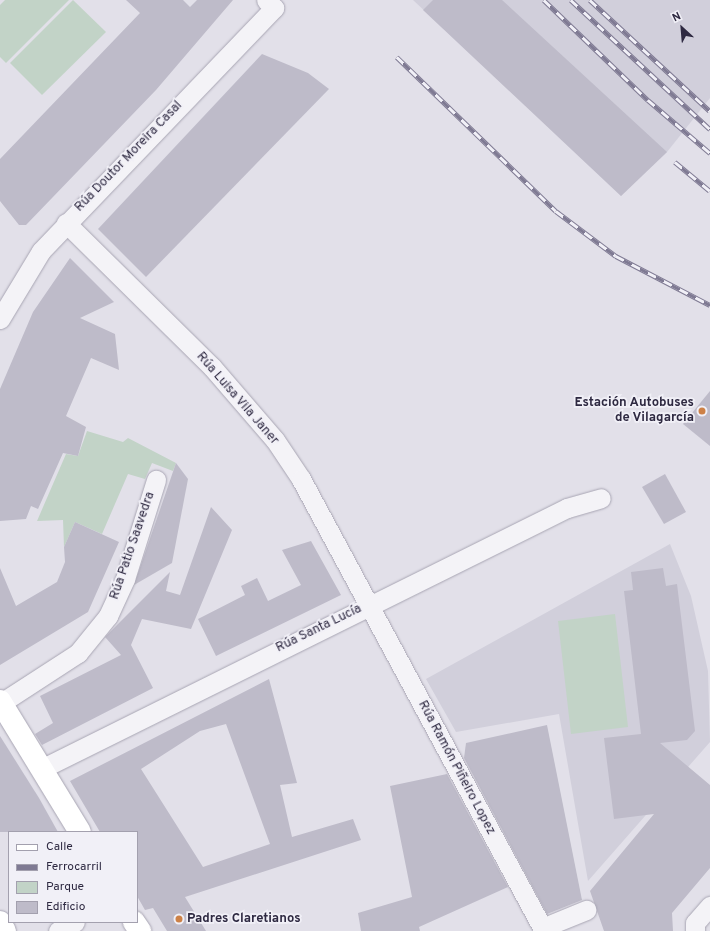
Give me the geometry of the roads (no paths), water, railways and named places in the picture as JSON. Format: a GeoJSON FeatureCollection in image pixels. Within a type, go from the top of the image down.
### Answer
{"type":"FeatureCollection","features":[{"type":"Feature","properties":{"kind":"main road"},"geometry":{"type":"LineString","coordinates":[[1,702],[79,831]]}},
{"type":"Feature","properties":{"kind":"main road"},"geometry":{"type":"LineString","coordinates":[[0,922],[5,931]]}},
{"type":"Feature","properties":{"kind":"street","name":"Rúa Doutor Moreira Casal"},"geometry":{"type":"LineString","coordinates":[[0,319],[30,264],[270,4]]}},
{"type":"Feature","properties":{"kind":"street","name":"Rúa Luisa Vila Janer"},"geometry":{"type":"LineString","coordinates":[[66,224],[212,367],[260,422],[301,479],[370,604]]}},
{"type":"Feature","properties":{"kind":"street","name":"Rúa Patio Saavedra"},"geometry":{"type":"LineString","coordinates":[[1,702],[78,653],[108,616],[125,579],[156,480]]}},
{"type":"Feature","properties":{"kind":"street","name":"Rúa Santa Lucía"},"geometry":{"type":"LineString","coordinates":[[41,769],[370,604],[567,508],[601,498]]}},
{"type":"Feature","properties":{"kind":"street","name":"Rúa Ramón Piñeiro Lopez"},"geometry":{"type":"LineString","coordinates":[[370,604],[543,929]]}},
{"type":"Feature","properties":{"kind":"street"},"geometry":{"type":"LineString","coordinates":[[695,931],[695,923],[710,906]]}},
{"type":"Feature","properties":{"kind":"street"},"geometry":{"type":"LineString","coordinates":[[543,929],[586,910]]}},
{"type":"Feature","properties":{"kind":"street"},"geometry":{"type":"LineString","coordinates":[[58,931],[73,923]]}},
{"type":"Feature","properties":{"kind":"railway"},"geometry":{"type":"LineString","coordinates":[[544,0],[648,100],[710,153]]}},
{"type":"Feature","properties":{"kind":"railway"},"geometry":{"type":"LineString","coordinates":[[571,0],[710,129]]}},
{"type":"Feature","properties":{"kind":"railway"},"geometry":{"type":"LineString","coordinates":[[590,0],[710,111]]}},
{"type":"Feature","properties":{"kind":"railway"},"geometry":{"type":"LineString","coordinates":[[397,57],[556,211],[616,256],[710,305]]}},
{"type":"Feature","properties":{"kind":"railway"},"geometry":{"type":"LineString","coordinates":[[675,162],[710,191]]}},
{"type":"Feature","properties":{"kind":"place","name":"Estación Autobuses de Vilagarcía"},"geometry":{"type":"Point","coordinates":[702,411]}},
{"type":"Feature","properties":{"kind":"place","name":"Padres Claretianos"},"geometry":{"type":"Point","coordinates":[179,919]}}]}
